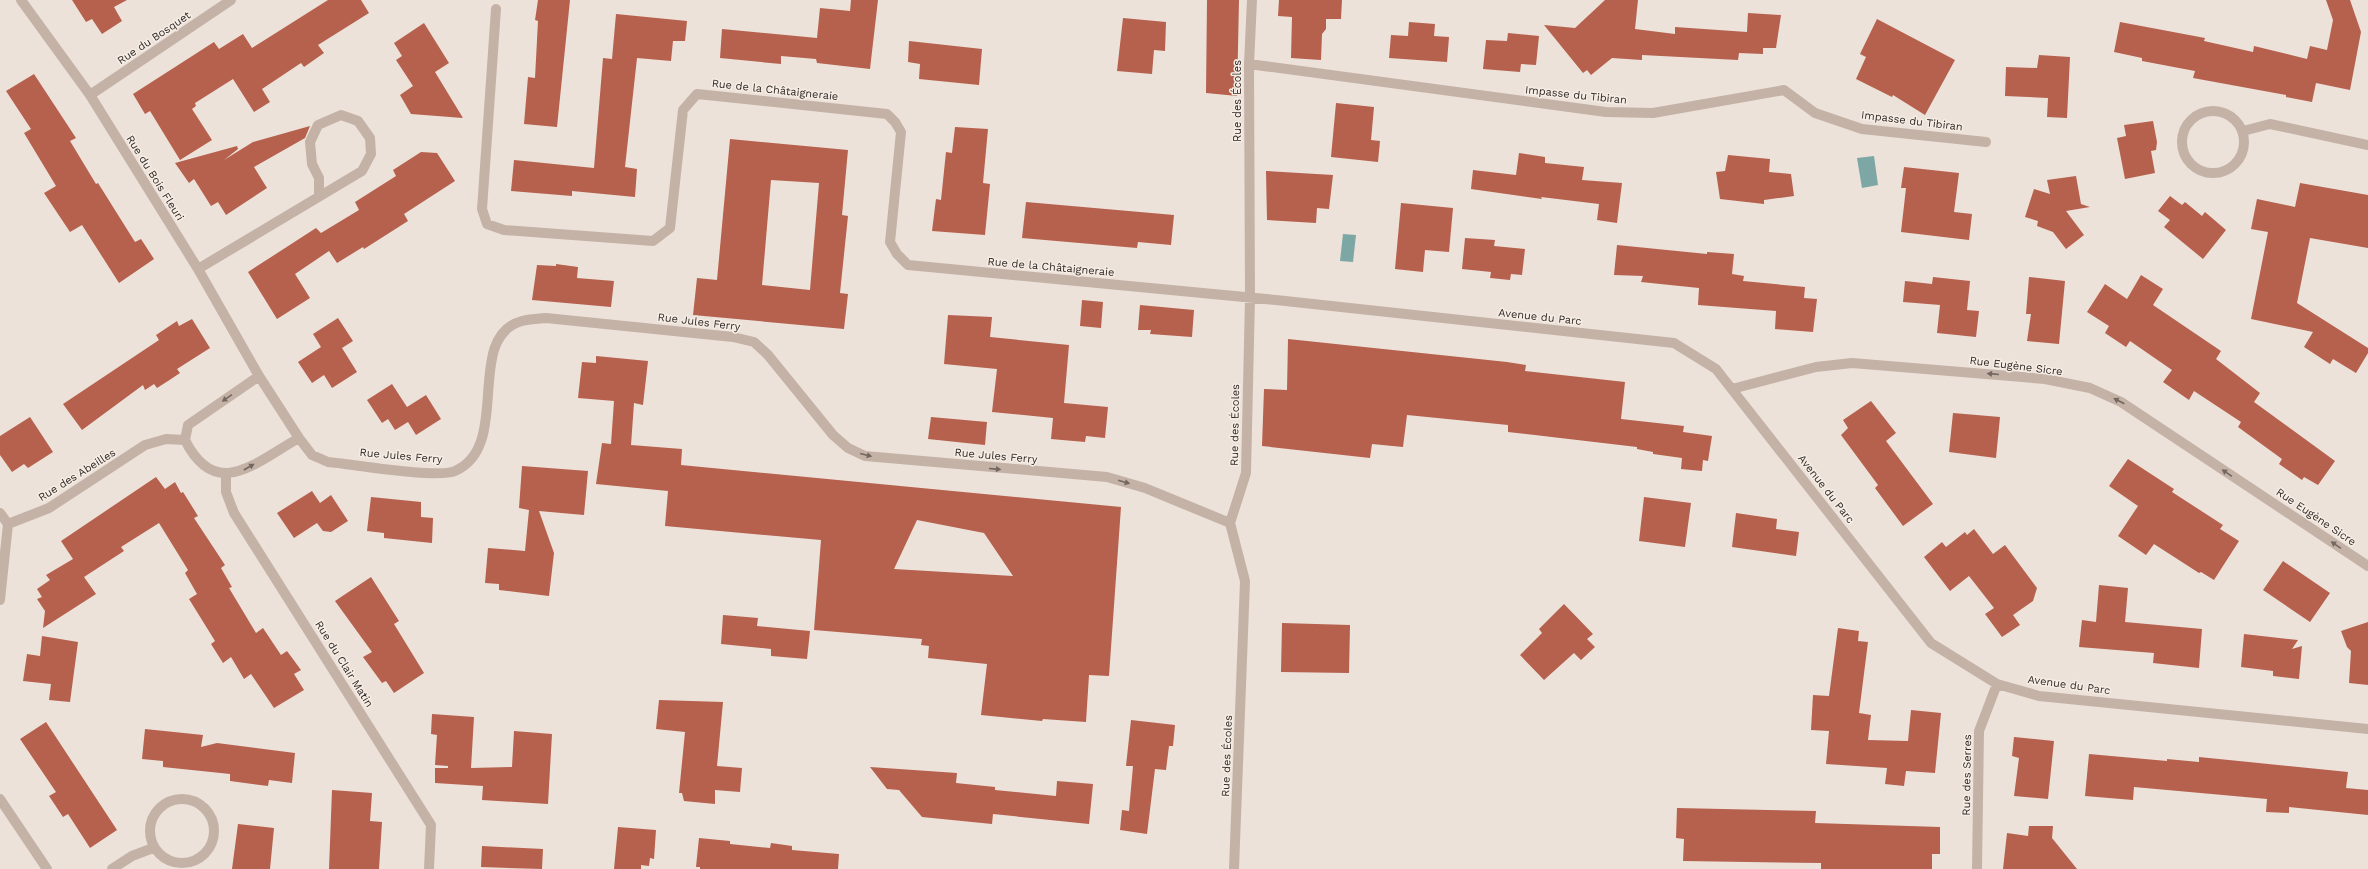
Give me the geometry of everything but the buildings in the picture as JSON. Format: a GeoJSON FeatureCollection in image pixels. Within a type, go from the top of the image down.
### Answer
{"type":"FeatureCollection","features":[{"type":"Feature","properties":{"kind":"street","name":"Rue du Bois Fleuri"},"geometry":{"type":"LineString","coordinates":[[21,0],[90,95],[198,269],[259,376]]}},
{"type":"Feature","properties":{"kind":"street","name":"Rue du Bosquet"},"geometry":{"type":"LineString","coordinates":[[90,95],[231,0]]}},
{"type":"Feature","properties":{"kind":"street","name":"Rue des Écoles"},"geometry":{"type":"LineString","coordinates":[[1234,869],[1245,581],[1230,523],[1246,473],[1250,298],[1249,64],[1252,0]]}},
{"type":"Feature","properties":{"kind":"street","name":"Rue de la Châtaigneraie"},"geometry":{"type":"LineString","coordinates":[[496,9],[482,209],[487,224],[504,230],[653,241],[670,228],[683,110],[697,94],[887,114],[895,122],[901,132],[890,242],[897,254],[908,265],[1250,298]]}},
{"type":"Feature","properties":{"kind":"street","name":"Impasse du Tibiran"},"geometry":{"type":"LineString","coordinates":[[1249,64],[1606,112],[1653,113],[1784,90],[1816,113],[1862,129],[1986,142]]}},
{"type":"Feature","properties":{"kind":"street"},"geometry":{"type":"LineString","coordinates":[[2211,110],[2221,111],[2231,115],[2243,131],[2245,142],[2243,152],[2238,162],[2230,169],[2220,173],[2210,173],[2199,170],[2191,164],[2185,155],[2182,145],[2186,125],[2201,112],[2211,110]]}},
{"type":"Feature","properties":{"kind":"street"},"geometry":{"type":"LineString","coordinates":[[198,269],[319,195],[362,171],[371,154],[370,138],[358,121],[341,115],[318,125],[310,142],[312,164],[319,178],[319,195]]}},
{"type":"Feature","properties":{"kind":"street"},"geometry":{"type":"LineString","coordinates":[[2243,131],[2270,124],[2368,145]]}},
{"type":"Feature","properties":{"kind":"street","name":"Avenue du Parc"},"geometry":{"type":"LineString","coordinates":[[1250,298],[1674,343],[1716,369],[1931,643],[1997,684],[2039,696],[2368,729]]}},
{"type":"Feature","properties":{"kind":"street","name":"Rue Jules Ferry"},"geometry":{"type":"LineString","coordinates":[[259,376],[298,438],[312,455],[328,462],[433,474],[454,472],[474,457],[483,440],[495,347],[504,331],[521,321],[546,318],[733,336],[754,342],[768,355],[833,435],[848,448],[865,456],[1107,477],[1145,488],[1230,523]]}},
{"type":"Feature","properties":{"kind":"street","name":"Rue Eugène Sicre"},"geometry":{"type":"LineString","coordinates":[[1732,389],[1816,367],[1852,363],[2045,379],[2090,388],[2122,402],[2368,566]]}},
{"type":"Feature","properties":{"kind":"street"},"geometry":{"type":"LineString","coordinates":[[259,376],[188,425],[184,440],[193,458],[213,472],[226,475],[243,470],[298,438]]}},
{"type":"Feature","properties":{"kind":"street","name":"Rue des Abeilles"},"geometry":{"type":"LineString","coordinates":[[8,524],[49,508],[145,445],[166,439],[184,440]]}},
{"type":"Feature","properties":{"kind":"street","name":"Rue du Clair Matin"},"geometry":{"type":"LineString","coordinates":[[226,475],[226,492],[234,513],[431,825],[429,869]]}},
{"type":"Feature","properties":{"kind":"street"},"geometry":{"type":"LineString","coordinates":[[0,513],[8,524],[0,600]]}},
{"type":"Feature","properties":{"kind":"street","name":"Rue des Serres"},"geometry":{"type":"LineString","coordinates":[[1977,869],[1979,731],[1997,684]]}},
{"type":"Feature","properties":{"kind":"street"},"geometry":{"type":"LineString","coordinates":[[0,799],[47,869]]}},
{"type":"Feature","properties":{"kind":"street"},"geometry":{"type":"LineString","coordinates":[[178,799],[190,800],[201,806],[210,815],[214,827],[213,840],[207,851],[198,860],[186,864],[173,863],[162,857],[153,848],[149,836],[150,823],[156,812],[165,803],[178,799]]}},
{"type":"Feature","properties":{"kind":"street"},"geometry":{"type":"LineString","coordinates":[[112,869],[132,856],[153,848]]}},
{"type":"Feature","properties":{"kind":"water"},"geometry":{"type":"Polygon","coordinates":[[[1874,156],[1878,185],[1862,188],[1857,158],[1874,156]]]}},
{"type":"Feature","properties":{"kind":"water"},"geometry":{"type":"Polygon","coordinates":[[[1343,234],[1356,235],[1353,262],[1340,261],[1343,234]]]}}]}
